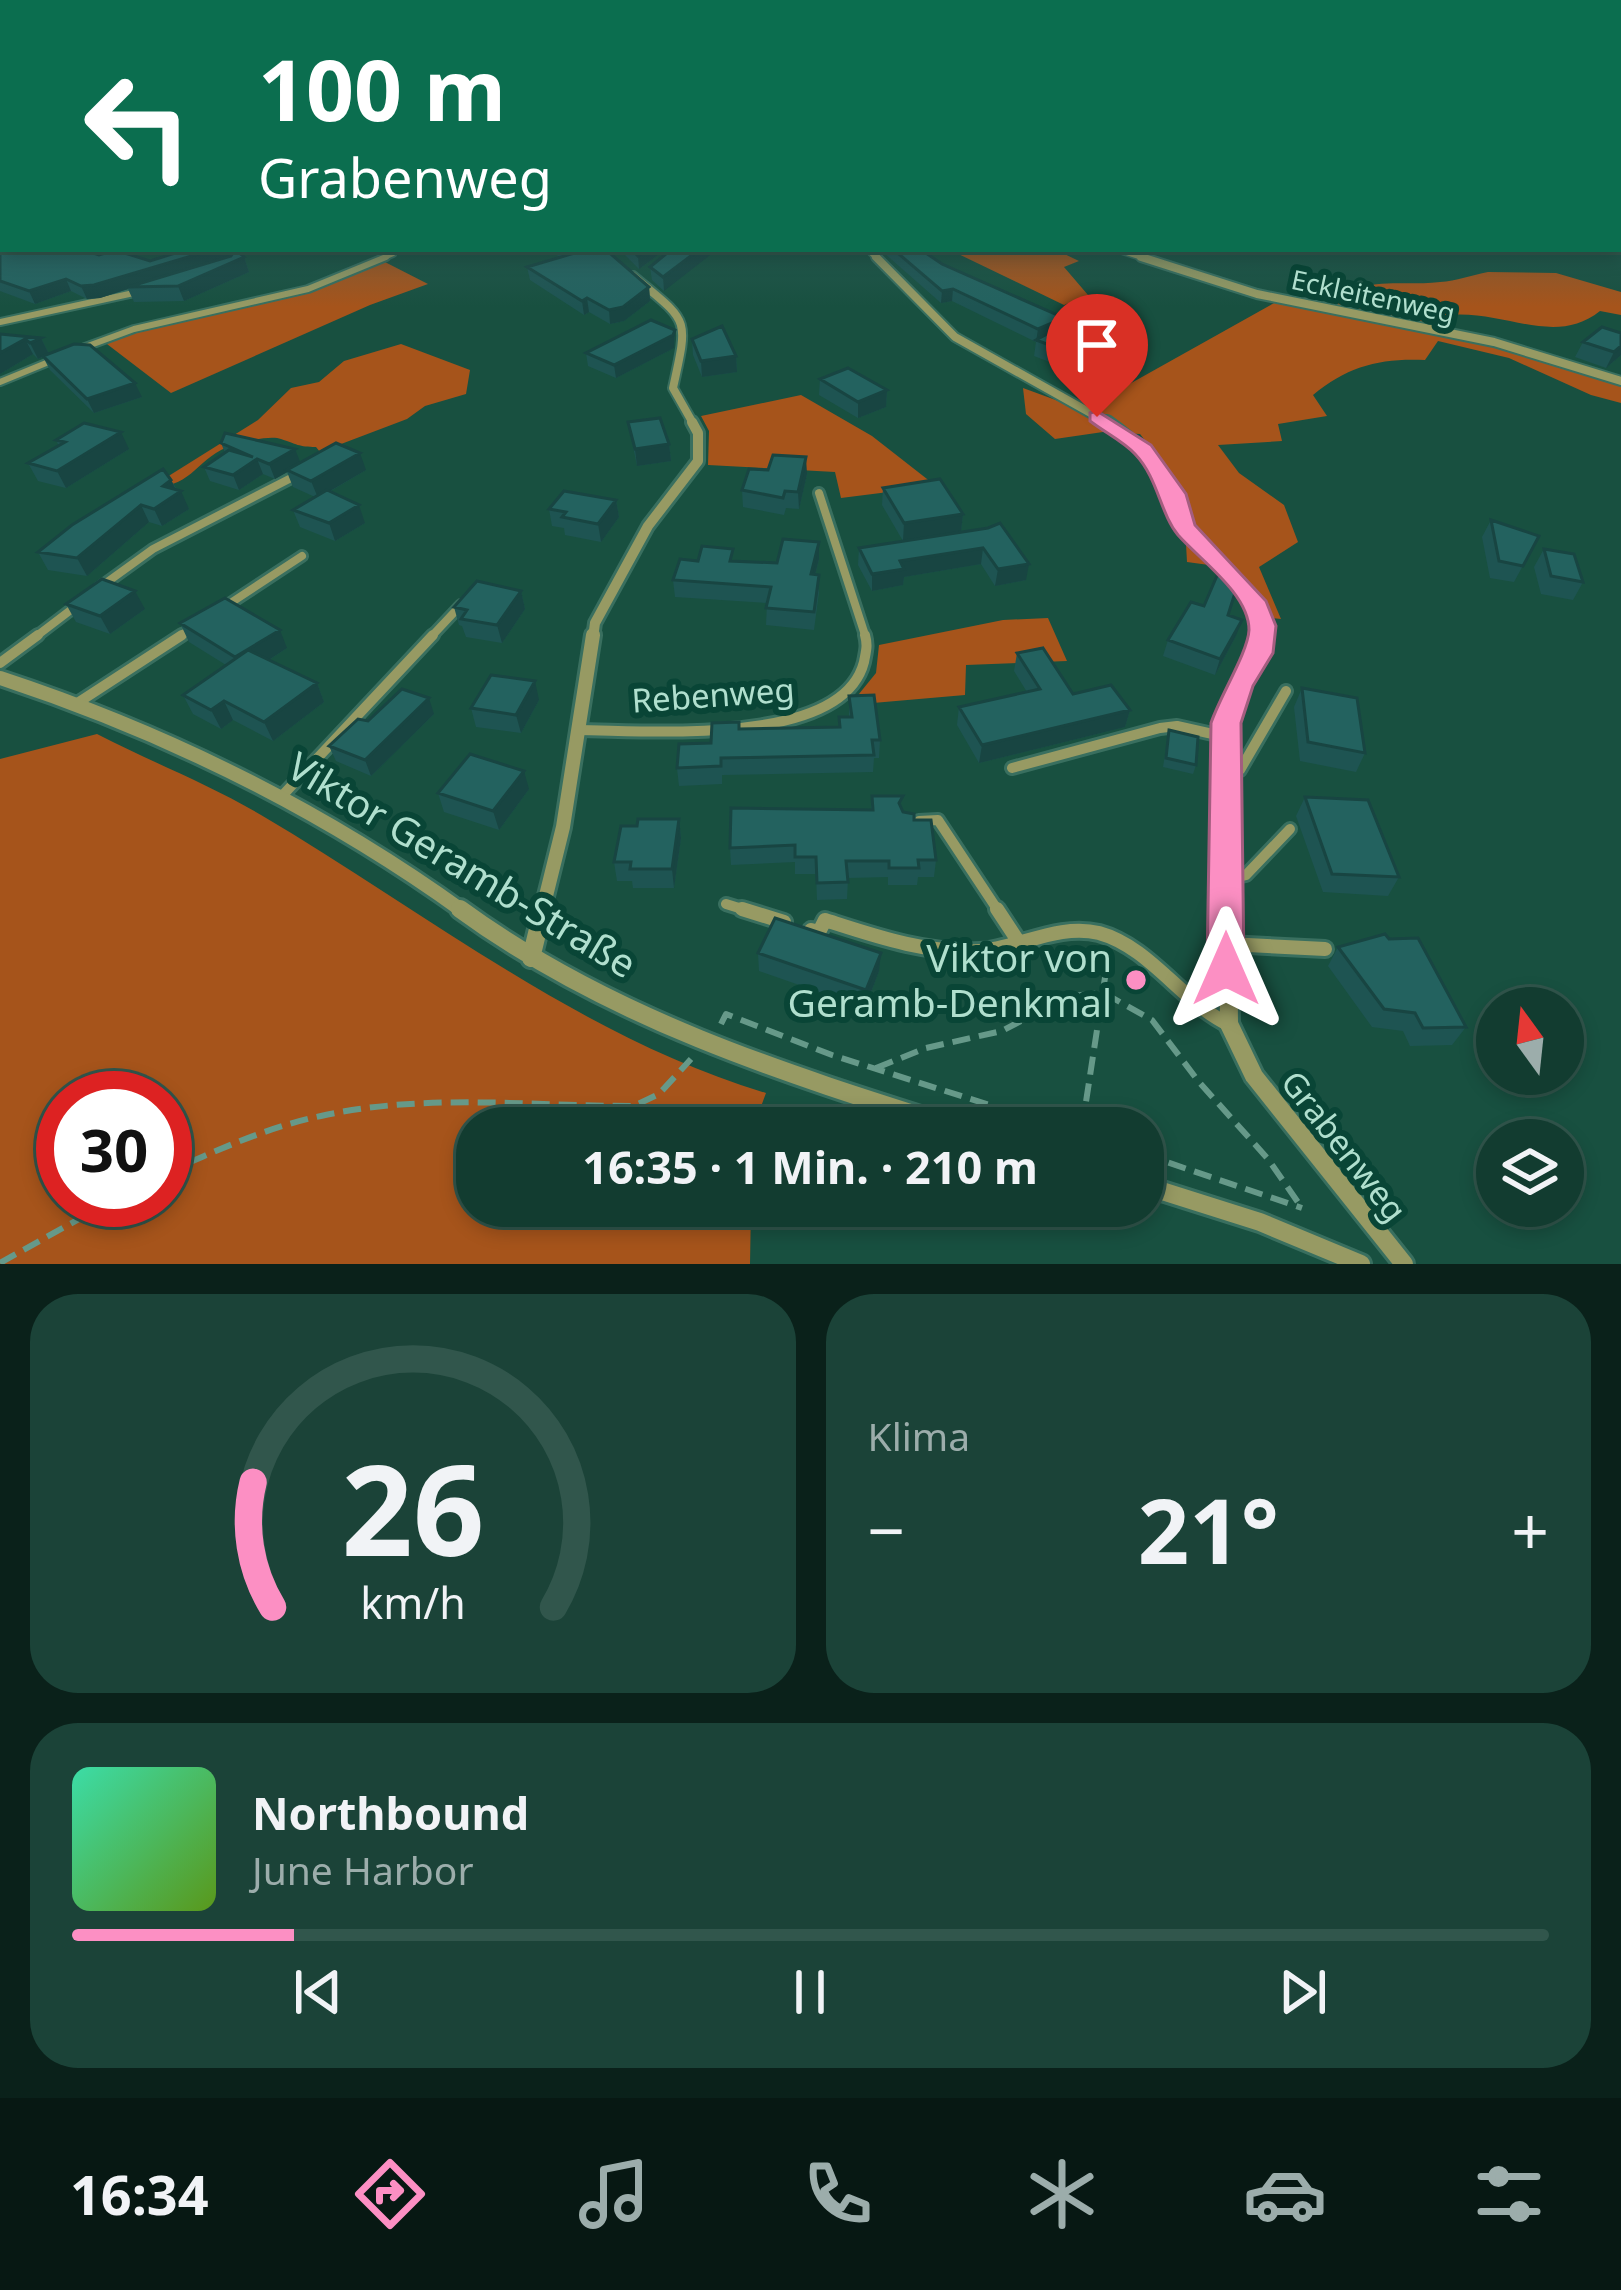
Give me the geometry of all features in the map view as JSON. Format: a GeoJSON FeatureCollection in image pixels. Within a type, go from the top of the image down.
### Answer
{"type":"FeatureCollection","features":[{"type":"Feature","properties":{"kind":"street","name":"Grabenweg"},"geometry":{"type":"LineString","coordinates":[[872,252],[955,337],[1121,430],[1143,449],[1167,482],[1184,527],[1253,601],[1263,626],[1259,653],[1231,702],[1226,737],[1228,1024],[1279,1112],[1404,1264]]}},
{"type":"Feature","properties":{"kind":"street","name":"Eckleitenweg"},"geometry":{"type":"LineString","coordinates":[[1126,252],[1257,294],[1494,342],[1621,381]]}},
{"type":"Feature","properties":{"kind":"street","name":"Rebenweg"},"geometry":{"type":"LineString","coordinates":[[531,958],[563,827],[592,636],[602,608],[648,526],[698,461],[698,433],[673,388],[686,333],[682,317],[619,266]]}},
{"type":"Feature","properties":{"kind":"street"},"geometry":{"type":"LineString","coordinates":[[639,280],[654,270]]}},
{"type":"Feature","properties":{"kind":"street","name":"Viktor Geramb-Straße"},"geometry":{"type":"LineString","coordinates":[[0,678],[79,702],[280,797],[407,872],[531,958],[710,1047],[894,1107]]}},
{"type":"Feature","properties":{"kind":"street"},"geometry":{"type":"LineString","coordinates":[[1164,1192],[1260,1222],[1360,1264]]}},
{"type":"Feature","properties":{"kind":"lane"},"geometry":{"type":"LineString","coordinates":[[0,382],[119,334],[308,289],[393,254]]}},
{"type":"Feature","properties":{"kind":"lane"},"geometry":{"type":"LineString","coordinates":[[0,322],[42,310],[101,304],[163,285]]}},
{"type":"Feature","properties":{"kind":"lane"},"geometry":{"type":"LineString","coordinates":[[0,663],[153,549],[308,469]]}},
{"type":"Feature","properties":{"kind":"lane","name":"Rebenweg"},"geometry":{"type":"LineString","coordinates":[[578,730],[769,724],[804,718],[838,703],[860,682],[868,659],[865,630],[819,494]]}},
{"type":"Feature","properties":{"kind":"lane"},"geometry":{"type":"LineString","coordinates":[[79,702],[302,556]]}},
{"type":"Feature","properties":{"kind":"lane"},"geometry":{"type":"LineString","coordinates":[[842,559],[862,556]]}},
{"type":"Feature","properties":{"kind":"lane"},"geometry":{"type":"LineString","coordinates":[[280,797],[460,604]]}},
{"type":"Feature","properties":{"kind":"lane"},"geometry":{"type":"LineString","coordinates":[[1225,768],[1240,770],[1286,691]]}},
{"type":"Feature","properties":{"kind":"lane"},"geometry":{"type":"LineString","coordinates":[[1012,767],[1160,728],[1226,737]]}},
{"type":"Feature","properties":{"kind":"lane"},"geometry":{"type":"LineString","coordinates":[[908,821],[938,820],[1020,944]]}},
{"type":"Feature","properties":{"kind":"lane"},"geometry":{"type":"LineString","coordinates":[[1225,879],[1246,875],[1289,829]]}},
{"type":"Feature","properties":{"kind":"lane"},"geometry":{"type":"LineString","coordinates":[[726,904],[819,932],[825,920],[936,952],[983,951],[1084,931],[1106,935],[1128,947],[1206,1016],[1228,1024]]}},
{"type":"Feature","properties":{"kind":"lane"},"geometry":{"type":"LineString","coordinates":[[1226,944],[1324,949]]}},
{"type":"Feature","properties":{"kind":"path"},"geometry":{"type":"LineString","coordinates":[[1085,1107],[1106,971]]}},
{"type":"Feature","properties":{"kind":"path"},"geometry":{"type":"LineString","coordinates":[[874,1068],[926,1048],[1002,1031],[1066,997],[1102,992],[1152,1020],[1198,1082],[1268,1159],[1302,1208],[1164,1161]]}},
{"type":"Feature","properties":{"kind":"path"},"geometry":{"type":"LineString","coordinates":[[192,1161],[337,1112],[407,1105],[634,1106],[659,1094],[687,1062],[710,1047],[726,1014],[996,1107]]}},
{"type":"Feature","properties":{"kind":"path"},"geometry":{"type":"LineString","coordinates":[[0,1263],[65,1227]]}},
{"type":"Feature","properties":{"kind":"shaded area"},"geometry":{"type":"Polygon","coordinates":[[[954,252],[1060,252],[1079,261],[1064,267],[1088,295],[1064,305],[954,252]]]}},
{"type":"Feature","properties":{"kind":"shaded area"},"geometry":{"type":"Polygon","coordinates":[[[381,260],[428,284],[171,393],[103,341],[287,296],[381,260]]]}},
{"type":"Feature","properties":{"kind":"shaded area"},"geometry":{"type":"Polygon","coordinates":[[[1488,272],[1556,273],[1621,292],[1621,315],[1600,311],[1565,326],[1470,315],[1449,315],[1445,321],[1457,333],[1536,350],[1621,378],[1621,403],[1591,395],[1509,358],[1438,341],[1425,360],[1365,366],[1326,385],[1313,395],[1327,416],[1278,424],[1282,441],[1218,445],[1239,473],[1284,505],[1298,542],[1259,567],[1281,619],[1272,618],[1231,568],[1187,562],[1183,489],[1140,434],[1103,432],[1055,439],[1026,414],[1023,388],[1083,410],[1276,302],[1321,312],[1362,287],[1446,281],[1488,272]]]}},
{"type":"Feature","properties":{"kind":"shaded area"},"geometry":{"type":"Polygon","coordinates":[[[401,344],[470,370],[466,394],[425,406],[407,419],[320,452],[276,438],[233,445],[177,482],[151,487],[258,420],[291,388],[319,382],[344,361],[401,344]]]}},
{"type":"Feature","properties":{"kind":"shaded area"},"geometry":{"type":"Polygon","coordinates":[[[801,395],[872,436],[936,486],[841,498],[835,472],[708,465],[709,431],[701,416],[801,395]]]}},
{"type":"Feature","properties":{"kind":"shaded area"},"geometry":{"type":"Polygon","coordinates":[[[1048,618],[1067,661],[966,665],[965,695],[850,705],[876,673],[879,645],[1003,620],[1048,618]]]}},
{"type":"Feature","properties":{"kind":"shaded area"},"geometry":{"type":"Polygon","coordinates":[[[97,734],[261,815],[568,1006],[698,1069],[766,1093],[761,1107],[456,1107],[456,1227],[751,1227],[750,1264],[0,1264],[0,759],[97,734]]]}},
{"type":"Feature","properties":{"kind":"building"},"geometry":{"type":"Polygon","coordinates":[[[0,252],[121,252],[150,261],[178,252],[205,252],[94,285],[81,286],[66,279],[29,291],[0,281],[0,252]]]}},
{"type":"Feature","properties":{"kind":"building"},"geometry":{"type":"Polygon","coordinates":[[[238,252],[244,257],[178,286],[128,287],[238,252]]]}},
{"type":"Feature","properties":{"kind":"building"},"geometry":{"type":"Polygon","coordinates":[[[578,252],[608,252],[649,287],[623,307],[609,310],[587,298],[582,301],[527,267],[578,252]]]}},
{"type":"Feature","properties":{"kind":"building"},"geometry":{"type":"Polygon","coordinates":[[[668,252],[696,252],[663,277],[650,267],[668,252]]]}},
{"type":"Feature","properties":{"kind":"building"},"geometry":{"type":"Polygon","coordinates":[[[896,252],[924,252],[1064,318],[1038,329],[953,289],[942,291],[896,252]]]}},
{"type":"Feature","properties":{"kind":"building"},"geometry":{"type":"Polygon","coordinates":[[[651,320],[675,330],[673,335],[614,365],[586,353],[651,320]]]}},
{"type":"Feature","properties":{"kind":"building"},"geometry":{"type":"Polygon","coordinates":[[[722,326],[736,356],[701,361],[692,339],[722,326]]]}},
{"type":"Feature","properties":{"kind":"building"},"geometry":{"type":"Polygon","coordinates":[[[1062,326],[1088,337],[1063,350],[1036,340],[1062,326]]]}},
{"type":"Feature","properties":{"kind":"building"},"geometry":{"type":"Polygon","coordinates":[[[1602,327],[1621,333],[1621,346],[1614,352],[1583,342],[1602,327]]]}},
{"type":"Feature","properties":{"kind":"building"},"geometry":{"type":"Polygon","coordinates":[[[0,334],[41,338],[30,343],[25,339],[0,353],[0,334]]]}},
{"type":"Feature","properties":{"kind":"building"},"geometry":{"type":"Polygon","coordinates":[[[74,344],[90,345],[135,383],[87,399],[43,356],[74,344]]]}},
{"type":"Feature","properties":{"kind":"building"},"geometry":{"type":"Polygon","coordinates":[[[848,368],[887,390],[858,402],[820,379],[848,368]]]}},
{"type":"Feature","properties":{"kind":"building"},"geometry":{"type":"Polygon","coordinates":[[[660,418],[669,444],[635,449],[628,422],[660,418]]]}},
{"type":"Feature","properties":{"kind":"building"},"geometry":{"type":"Polygon","coordinates":[[[84,423],[121,432],[57,471],[28,463],[65,442],[56,440],[84,423]]]}},
{"type":"Feature","properties":{"kind":"building"},"geometry":{"type":"Polygon","coordinates":[[[225,433],[295,449],[269,464],[257,459],[233,475],[204,467],[229,450],[253,457],[221,443],[225,433]]]}},
{"type":"Feature","properties":{"kind":"building"},"geometry":{"type":"Polygon","coordinates":[[[336,443],[360,453],[311,481],[287,470],[336,443]]]}},
{"type":"Feature","properties":{"kind":"building"},"geometry":{"type":"Polygon","coordinates":[[[773,455],[806,457],[798,492],[785,491],[783,498],[742,490],[749,469],[768,470],[773,455]]]}},
{"type":"Feature","properties":{"kind":"building"},"geometry":{"type":"Polygon","coordinates":[[[163,469],[171,480],[163,486],[181,491],[154,509],[141,505],[77,558],[38,552],[72,525],[163,469]]]}},
{"type":"Feature","properties":{"kind":"building"},"geometry":{"type":"Polygon","coordinates":[[[940,479],[963,514],[904,523],[883,488],[940,479]]]}},
{"type":"Feature","properties":{"kind":"building"},"geometry":{"type":"Polygon","coordinates":[[[327,490],[359,505],[329,523],[293,510],[327,490]]]}},
{"type":"Feature","properties":{"kind":"building"},"geometry":{"type":"Polygon","coordinates":[[[564,491],[616,500],[598,524],[562,517],[566,512],[549,509],[564,491]]]}},
{"type":"Feature","properties":{"kind":"building"},"geometry":{"type":"Polygon","coordinates":[[[1491,520],[1539,536],[1523,566],[1499,561],[1491,520]]]}},
{"type":"Feature","properties":{"kind":"building"},"geometry":{"type":"Polygon","coordinates":[[[1000,523],[1029,564],[998,569],[983,548],[900,561],[904,569],[872,574],[859,548],[988,528],[1000,523]]]}},
{"type":"Feature","properties":{"kind":"building"},"geometry":{"type":"Polygon","coordinates":[[[783,539],[819,542],[811,574],[819,575],[814,612],[766,608],[771,587],[673,580],[680,559],[698,561],[702,546],[733,549],[730,561],[777,563],[783,539]]]}},
{"type":"Feature","properties":{"kind":"building"},"geometry":{"type":"Polygon","coordinates":[[[1544,549],[1574,554],[1583,582],[1551,576],[1544,549]]]}},
{"type":"Feature","properties":{"kind":"building"},"geometry":{"type":"Polygon","coordinates":[[[1219,571],[1240,577],[1228,615],[1242,620],[1220,659],[1168,640],[1191,602],[1204,606],[1219,571]]]}},
{"type":"Feature","properties":{"kind":"building"},"geometry":{"type":"Polygon","coordinates":[[[102,579],[135,591],[100,616],[66,604],[102,579]]]}},
{"type":"Feature","properties":{"kind":"building"},"geometry":{"type":"Polygon","coordinates":[[[477,581],[521,591],[497,625],[461,619],[467,610],[454,607],[477,581]]]}},
{"type":"Feature","properties":{"kind":"building"},"geometry":{"type":"Polygon","coordinates":[[[225,598],[280,630],[235,657],[180,623],[225,598]]]}},
{"type":"Feature","properties":{"kind":"building"},"geometry":{"type":"Polygon","coordinates":[[[1043,648],[1073,694],[1111,685],[1130,710],[982,745],[959,707],[1040,689],[1017,653],[1043,648]]]}},
{"type":"Feature","properties":{"kind":"building"},"geometry":{"type":"Polygon","coordinates":[[[248,650],[317,683],[264,722],[224,701],[211,710],[183,695],[248,650]]]}},
{"type":"Feature","properties":{"kind":"building"},"geometry":{"type":"Polygon","coordinates":[[[491,675],[535,681],[516,715],[471,708],[491,675]]]}},
{"type":"Feature","properties":{"kind":"building"},"geometry":{"type":"Polygon","coordinates":[[[1302,688],[1357,698],[1365,753],[1308,742],[1302,688]]]}},
{"type":"Feature","properties":{"kind":"building"},"geometry":{"type":"Polygon","coordinates":[[[402,689],[429,698],[365,760],[329,746],[358,719],[368,721],[402,689]]]}},
{"type":"Feature","properties":{"kind":"building"},"geometry":{"type":"Polygon","coordinates":[[[874,695],[880,740],[872,740],[874,755],[721,758],[721,766],[677,768],[679,744],[711,743],[712,723],[739,722],[739,729],[840,727],[839,717],[852,717],[849,696],[874,695]]]}},
{"type":"Feature","properties":{"kind":"building"},"geometry":{"type":"Polygon","coordinates":[[[1169,730],[1198,737],[1196,765],[1166,758],[1169,730]]]}},
{"type":"Feature","properties":{"kind":"building"},"geometry":{"type":"Polygon","coordinates":[[[470,754],[524,771],[493,811],[438,793],[470,754]]]}},
{"type":"Feature","properties":{"kind":"building"},"geometry":{"type":"Polygon","coordinates":[[[872,796],[903,796],[899,803],[903,812],[914,814],[914,820],[931,820],[936,860],[918,860],[919,868],[889,868],[889,861],[846,861],[848,882],[817,883],[816,857],[795,857],[795,845],[730,848],[731,808],[873,810],[872,796]]]}},
{"type":"Feature","properties":{"kind":"building"},"geometry":{"type":"Polygon","coordinates":[[[1305,797],[1368,800],[1399,877],[1332,874],[1305,797]]]}},
{"type":"Feature","properties":{"kind":"building"},"geometry":{"type":"Polygon","coordinates":[[[638,819],[679,819],[672,869],[630,869],[631,862],[614,862],[621,826],[637,826],[638,819]]]}},
{"type":"Feature","properties":{"kind":"building"},"geometry":{"type":"Polygon","coordinates":[[[775,918],[881,953],[866,990],[758,953],[775,918]]]}},
{"type":"Feature","properties":{"kind":"building"},"geometry":{"type":"Polygon","coordinates":[[[1385,934],[1389,939],[1418,938],[1466,1027],[1423,1028],[1415,1013],[1384,1009],[1338,947],[1385,934]]]}},
{"type":"Feature","properties":{"kind":"place","name":"Viktor von Geramb-Denkmal"},"geometry":{"type":"Point","coordinates":[1136,980]}},
{"type":"Feature","properties":{"kind":"route"},"geometry":{"type":"LineString","coordinates":[[1097,417],[1143,449],[1174,494],[1184,527],[1231,573],[1253,601],[1263,626],[1259,653],[1238,685],[1226,723],[1226,969]]}}]}
